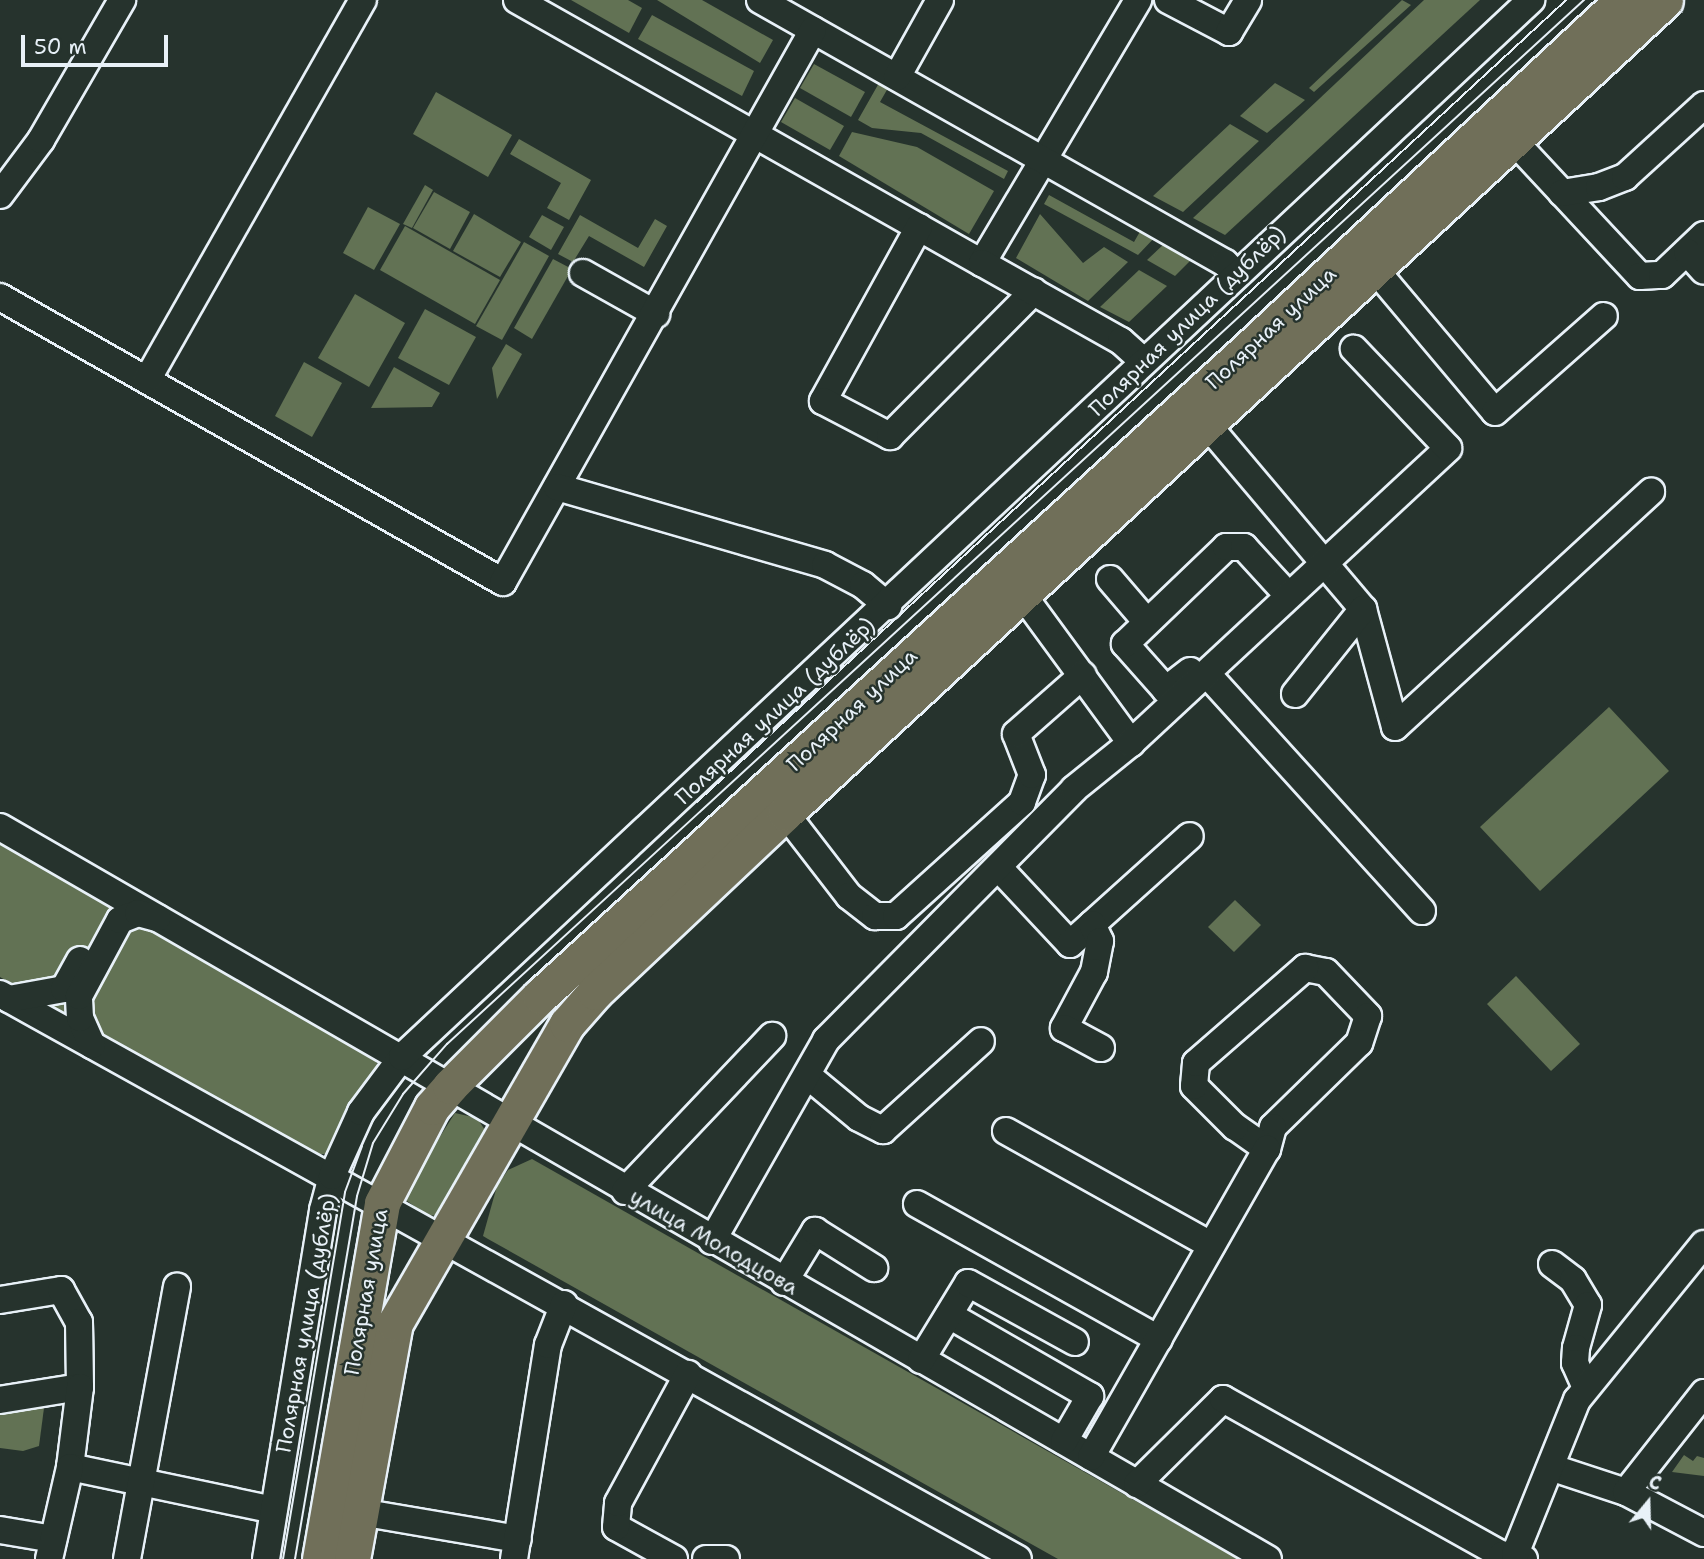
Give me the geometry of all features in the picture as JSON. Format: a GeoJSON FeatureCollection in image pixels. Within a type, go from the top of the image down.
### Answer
{"type":"FeatureCollection","features":[{"type":"Feature","properties":{"kind":"main road","name":"Полярная улица"},"geometry":{"type":"LineString","coordinates":[[320,1559],[382,1203],[432,1107],[540,996],[1254,344],[1622,0]]}},
{"type":"Feature","properties":{"kind":"main road","name":"Полярная улица"},"geometry":{"type":"LineString","coordinates":[[352,1559],[395,1323],[567,1024],[595,992],[785,813],[1205,422],[1665,0]]}},
{"type":"Feature","properties":{"kind":"street"},"geometry":{"type":"LineString","coordinates":[[0,195],[41,141],[122,0]]}},
{"type":"Feature","properties":{"kind":"street"},"geometry":{"type":"LineString","coordinates":[[147,380],[363,0]]}},
{"type":"Feature","properties":{"kind":"street"},"geometry":{"type":"LineString","coordinates":[[517,0],[1121,341],[1144,362]]}},
{"type":"Feature","properties":{"kind":"street"},"geometry":{"type":"LineString","coordinates":[[760,0],[1042,159],[1236,274]]}},
{"type":"Feature","properties":{"kind":"street"},"geometry":{"type":"LineString","coordinates":[[897,77],[940,0]]}},
{"type":"Feature","properties":{"kind":"street"},"geometry":{"type":"LineString","coordinates":[[982,263],[1138,0]]}},
{"type":"Feature","properties":{"kind":"street"},"geometry":{"type":"LineString","coordinates":[[1168,0],[1229,32],[1248,0]]}},
{"type":"Feature","properties":{"kind":"street","name":"Полярная улица (дублёр)"},"geometry":{"type":"LineString","coordinates":[[266,1559],[332,1176],[361,1112],[402,1057],[887,606],[1236,274],[1531,0]]}},
{"type":"Feature","properties":{"kind":"street"},"geometry":{"type":"LineString","coordinates":[[0,297],[503,582],[756,136],[813,30]]}},
{"type":"Feature","properties":{"kind":"street"},"geometry":{"type":"LineString","coordinates":[[1562,193],[1625,177],[1704,105]]}},
{"type":"Feature","properties":{"kind":"street"},"geometry":{"type":"LineString","coordinates":[[1513,140],[1640,276],[1662,275],[1695,243],[1704,271]]}},
{"type":"Feature","properties":{"kind":"street"},"geometry":{"type":"LineString","coordinates":[[919,228],[822,401],[890,436],[1034,291]]}},
{"type":"Feature","properties":{"kind":"street"},"geometry":{"type":"LineString","coordinates":[[1373,267],[1495,412],[1604,316]]}},
{"type":"Feature","properties":{"kind":"street"},"geometry":{"type":"LineString","coordinates":[[583,273],[656,314]]}},
{"type":"Feature","properties":{"kind":"street"},"geometry":{"type":"LineString","coordinates":[[712,1241],[826,1041],[1074,789],[1132,743],[1323,561],[1448,448],[1354,349]]}},
{"type":"Feature","properties":{"kind":"street"},"geometry":{"type":"LineString","coordinates":[[1205,422],[1363,609],[1395,727],[1651,492]]}},
{"type":"Feature","properties":{"kind":"street"},"geometry":{"type":"LineString","coordinates":[[557,487],[825,565],[863,584],[887,606]]}},
{"type":"Feature","properties":{"kind":"street"},"geometry":{"type":"LineString","coordinates":[[1242,640],[1236,634],[1228,635],[1166,690],[1125,649],[1127,638],[1231,544],[1244,547],[1288,594]]}},
{"type":"Feature","properties":{"kind":"street"},"geometry":{"type":"LineString","coordinates":[[1110,579],[1146,621]]}},
{"type":"Feature","properties":{"kind":"street"},"geometry":{"type":"LineString","coordinates":[[1022,594],[1132,743]]}},
{"type":"Feature","properties":{"kind":"street"},"geometry":{"type":"LineString","coordinates":[[1295,694],[1363,609]]}},
{"type":"Feature","properties":{"kind":"street"},"geometry":{"type":"LineString","coordinates":[[1207,674],[1422,911]]}},
{"type":"Feature","properties":{"kind":"street"},"geometry":{"type":"LineString","coordinates":[[785,813],[849,897],[875,916],[896,916],[1022,802],[1032,775],[1016,734],[1083,675]]}},
{"type":"Feature","properties":{"kind":"street","name":"улица Молодцова"},"geometry":{"type":"LineString","coordinates":[[0,827],[402,1057],[625,1191],[1268,1559]]}},
{"type":"Feature","properties":{"kind":"street"},"geometry":{"type":"LineString","coordinates":[[998,867],[1070,944],[1190,836]]}},
{"type":"Feature","properties":{"kind":"street"},"geometry":{"type":"LineString","coordinates":[[5,996],[64,989],[106,912],[106,896],[92,879]]}},
{"type":"Feature","properties":{"kind":"street","name":"улица Молодцова"},"geometry":{"type":"LineString","coordinates":[[92,1045],[80,1018],[79,996],[120,920],[138,913],[162,919]]}},
{"type":"Feature","properties":{"kind":"street"},"geometry":{"type":"LineString","coordinates":[[1092,924],[1100,941],[1094,972],[1064,1028],[1101,1048]]}},
{"type":"Feature","properties":{"kind":"street"},"geometry":{"type":"LineString","coordinates":[[1091,1457],[1267,1149],[1273,1127],[1359,1044],[1368,1016],[1326,972],[1305,968],[1196,1063],[1194,1086],[1235,1127],[1267,1149]]}},
{"type":"Feature","properties":{"kind":"street"},"geometry":{"type":"LineString","coordinates":[[5,996],[445,1237],[1006,1556]]}},
{"type":"Feature","properties":{"kind":"street"},"geometry":{"type":"LineString","coordinates":[[625,1191],[772,1036]]}},
{"type":"Feature","properties":{"kind":"street"},"geometry":{"type":"LineString","coordinates":[[807,1075],[859,1118],[883,1130],[981,1041]]}},
{"type":"Feature","properties":{"kind":"street"},"geometry":{"type":"LineString","coordinates":[[1006,1131],[1211,1245]]}},
{"type":"Feature","properties":{"kind":"street"},"geometry":{"type":"LineString","coordinates":[[918,1204],[1159,1339]]}},
{"type":"Feature","properties":{"kind":"street"},"geometry":{"type":"LineString","coordinates":[[783,1282],[815,1231],[874,1268]]}},
{"type":"Feature","properties":{"kind":"street"},"geometry":{"type":"LineString","coordinates":[[1137,1484],[1223,1399],[1502,1555],[1520,1557],[1577,1400],[1704,1244]]}},
{"type":"Feature","properties":{"kind":"street"},"geometry":{"type":"LineString","coordinates":[[1552,1264],[1573,1280],[1588,1305],[1575,1363],[1586,1388]]}},
{"type":"Feature","properties":{"kind":"street"},"geometry":{"type":"LineString","coordinates":[[921,1360],[968,1283],[1075,1342]]}},
{"type":"Feature","properties":{"kind":"street"},"geometry":{"type":"LineString","coordinates":[[127,1559],[177,1287]]}},
{"type":"Feature","properties":{"kind":"street"},"geometry":{"type":"LineString","coordinates":[[0,1300],[61,1290],[79,1322],[80,1387],[70,1467],[51,1549],[0,1530]]}},
{"type":"Feature","properties":{"kind":"street"},"geometry":{"type":"LineString","coordinates":[[360,1512],[516,1549],[548,1345],[564,1304]]}},
{"type":"Feature","properties":{"kind":"street"},"geometry":{"type":"LineString","coordinates":[[948,1315],[1090,1396],[1064,1441]]}},
{"type":"Feature","properties":{"kind":"street"},"geometry":{"type":"LineString","coordinates":[[674,1559],[616,1527],[618,1503],[688,1374]]}},
{"type":"Feature","properties":{"kind":"street"},"geometry":{"type":"LineString","coordinates":[[0,1400],[80,1387]]}},
{"type":"Feature","properties":{"kind":"street"},"geometry":{"type":"LineString","coordinates":[[1626,1492],[1704,1393]]}},
{"type":"Feature","properties":{"kind":"street"},"geometry":{"type":"LineString","coordinates":[[70,1467],[274,1510]]}},
{"type":"Feature","properties":{"kind":"street"},"geometry":{"type":"LineString","coordinates":[[1553,1468],[1626,1492],[1704,1533]]}},
{"type":"Feature","properties":{"kind":"street"},"geometry":{"type":"LineString","coordinates":[[706,1559],[726,1559]]}},
{"type":"Feature","properties":{"kind":"green space"},"geometry":{"type":"Polygon","coordinates":[[[571,0],[628,0],[642,8],[629,33],[571,0]]]}},
{"type":"Feature","properties":{"kind":"green space"},"geometry":{"type":"Polygon","coordinates":[[[657,0],[702,0],[773,40],[760,63],[657,0]]]}},
{"type":"Feature","properties":{"kind":"green space"},"geometry":{"type":"Polygon","coordinates":[[[1402,0],[1411,5],[1314,92],[1309,88],[1402,0]]]}},
{"type":"Feature","properties":{"kind":"green space"},"geometry":{"type":"Polygon","coordinates":[[[1424,0],[1480,0],[1225,235],[1193,218],[1424,0]]]}},
{"type":"Feature","properties":{"kind":"green space"},"geometry":{"type":"Polygon","coordinates":[[[652,15],[754,71],[742,96],[638,39],[652,15]]]}},
{"type":"Feature","properties":{"kind":"green space"},"geometry":{"type":"Polygon","coordinates":[[[814,64],[865,92],[851,117],[800,88],[814,64]]]}},
{"type":"Feature","properties":{"kind":"green space"},"geometry":{"type":"Polygon","coordinates":[[[879,83],[888,88],[880,102],[1008,171],[1004,179],[921,133],[872,128],[858,120],[879,83]]]}},
{"type":"Feature","properties":{"kind":"green space"},"geometry":{"type":"Polygon","coordinates":[[[1275,83],[1305,100],[1267,133],[1240,116],[1275,83]]]}},
{"type":"Feature","properties":{"kind":"green space"},"geometry":{"type":"Polygon","coordinates":[[[436,92],[512,135],[488,177],[413,134],[436,92]]]}},
{"type":"Feature","properties":{"kind":"green space"},"geometry":{"type":"Polygon","coordinates":[[[795,98],[844,126],[830,150],[781,122],[795,98]]]}},
{"type":"Feature","properties":{"kind":"green space"},"geometry":{"type":"Polygon","coordinates":[[[1230,124],[1259,141],[1183,212],[1153,196],[1230,124]]]}},
{"type":"Feature","properties":{"kind":"green space"},"geometry":{"type":"Polygon","coordinates":[[[852,132],[917,147],[994,191],[969,234],[839,156],[852,132]]]}},
{"type":"Feature","properties":{"kind":"green space"},"geometry":{"type":"Polygon","coordinates":[[[519,139],[591,180],[569,220],[547,208],[561,183],[510,154],[519,139]]]}},
{"type":"Feature","properties":{"kind":"green space"},"geometry":{"type":"Polygon","coordinates":[[[425,185],[433,190],[412,228],[403,224],[425,185]]]}},
{"type":"Feature","properties":{"kind":"green space"},"geometry":{"type":"Polygon","coordinates":[[[434,192],[470,212],[450,249],[413,228],[434,192]]]}},
{"type":"Feature","properties":{"kind":"green space"},"geometry":{"type":"Polygon","coordinates":[[[1049,195],[1134,242],[1142,228],[1156,236],[1138,255],[1044,204],[1049,195]]]}},
{"type":"Feature","properties":{"kind":"green space"},"geometry":{"type":"Polygon","coordinates":[[[368,207],[400,224],[374,270],[343,253],[368,207]]]}},
{"type":"Feature","properties":{"kind":"green space"},"geometry":{"type":"Polygon","coordinates":[[[474,214],[521,242],[500,277],[453,251],[474,214]]]}},
{"type":"Feature","properties":{"kind":"green space"},"geometry":{"type":"Polygon","coordinates":[[[1040,214],[1083,263],[1104,247],[1128,262],[1088,301],[1016,258],[1040,214]]]}},
{"type":"Feature","properties":{"kind":"green space"},"geometry":{"type":"Polygon","coordinates":[[[542,215],[564,227],[551,250],[529,237],[542,215]]]}},
{"type":"Feature","properties":{"kind":"green space"},"geometry":{"type":"Polygon","coordinates":[[[580,215],[638,248],[655,219],[667,226],[644,267],[589,236],[573,262],[558,254],[580,215]]]}},
{"type":"Feature","properties":{"kind":"green space"},"geometry":{"type":"Polygon","coordinates":[[[405,226],[500,280],[475,324],[380,270],[405,226]]]}},
{"type":"Feature","properties":{"kind":"green space"},"geometry":{"type":"Polygon","coordinates":[[[524,242],[549,256],[502,340],[476,326],[524,242]]]}},
{"type":"Feature","properties":{"kind":"green space"},"geometry":{"type":"Polygon","coordinates":[[[1165,243],[1193,258],[1175,276],[1147,260],[1165,243]]]}},
{"type":"Feature","properties":{"kind":"green space"},"geometry":{"type":"Polygon","coordinates":[[[553,259],[572,269],[532,339],[514,328],[553,259]]]}},
{"type":"Feature","properties":{"kind":"green space"},"geometry":{"type":"Polygon","coordinates":[[[1139,270],[1167,286],[1129,322],[1100,307],[1139,270]]]}},
{"type":"Feature","properties":{"kind":"green space"},"geometry":{"type":"Polygon","coordinates":[[[355,294],[405,323],[369,387],[318,358],[355,294]]]}},
{"type":"Feature","properties":{"kind":"green space"},"geometry":{"type":"Polygon","coordinates":[[[425,309],[476,337],[449,385],[398,358],[425,309]]]}},
{"type":"Feature","properties":{"kind":"green space"},"geometry":{"type":"Polygon","coordinates":[[[506,344],[522,354],[497,399],[492,368],[506,344]]]}},
{"type":"Feature","properties":{"kind":"green space"},"geometry":{"type":"Polygon","coordinates":[[[304,362],[342,383],[312,437],[275,416],[304,362]]]}},
{"type":"Feature","properties":{"kind":"green space"},"geometry":{"type":"Polygon","coordinates":[[[394,367],[440,393],[432,407],[371,408],[394,367]]]}},
{"type":"Feature","properties":{"kind":"green space"},"geometry":{"type":"Polygon","coordinates":[[[1609,707],[1669,771],[1540,891],[1480,827],[1609,707]]]}},
{"type":"Feature","properties":{"kind":"green space"},"geometry":{"type":"Polygon","coordinates":[[[0,844],[376,1061],[378,1067],[328,1154],[315,1154],[0,977],[0,844]]]}},
{"type":"Feature","properties":{"kind":"green space"},"geometry":{"type":"Polygon","coordinates":[[[1235,900],[1261,925],[1234,952],[1208,927],[1235,900]]]}},
{"type":"Feature","properties":{"kind":"green space"},"geometry":{"type":"Polygon","coordinates":[[[1516,976],[1580,1044],[1551,1071],[1487,1004],[1516,976]]]}},
{"type":"Feature","properties":{"kind":"green space"},"geometry":{"type":"Polygon","coordinates":[[[455,1113],[477,1118],[487,1133],[441,1216],[427,1215],[407,1201],[406,1190],[455,1113]]]}},
{"type":"Feature","properties":{"kind":"green space"},"geometry":{"type":"Polygon","coordinates":[[[532,1159],[1238,1559],[1058,1559],[488,1239],[483,1236],[497,1186],[508,1170],[532,1159]]]}},
{"type":"Feature","properties":{"kind":"green space"},"geometry":{"type":"Polygon","coordinates":[[[34,1406],[44,1408],[39,1446],[23,1451],[0,1448],[0,1412],[34,1406]]]}},
{"type":"Feature","properties":{"kind":"green space"},"geometry":{"type":"Polygon","coordinates":[[[1684,1455],[1693,1461],[1697,1456],[1704,1458],[1704,1476],[1672,1472],[1684,1455]]]}},
{"type":"Feature","properties":{"kind":"tram line"},"geometry":{"type":"LineString","coordinates":[[697,802],[1566,0]]}},
{"type":"Feature","properties":{"kind":"tram line"},"geometry":{"type":"LineString","coordinates":[[295,1559],[357,1196],[373,1143],[403,1094],[447,1044],[1584,0]]}},
{"type":"Feature","properties":{"kind":"tram line"},"geometry":{"type":"LineString","coordinates":[[283,1559],[345,1192],[362,1146]]}}]}
